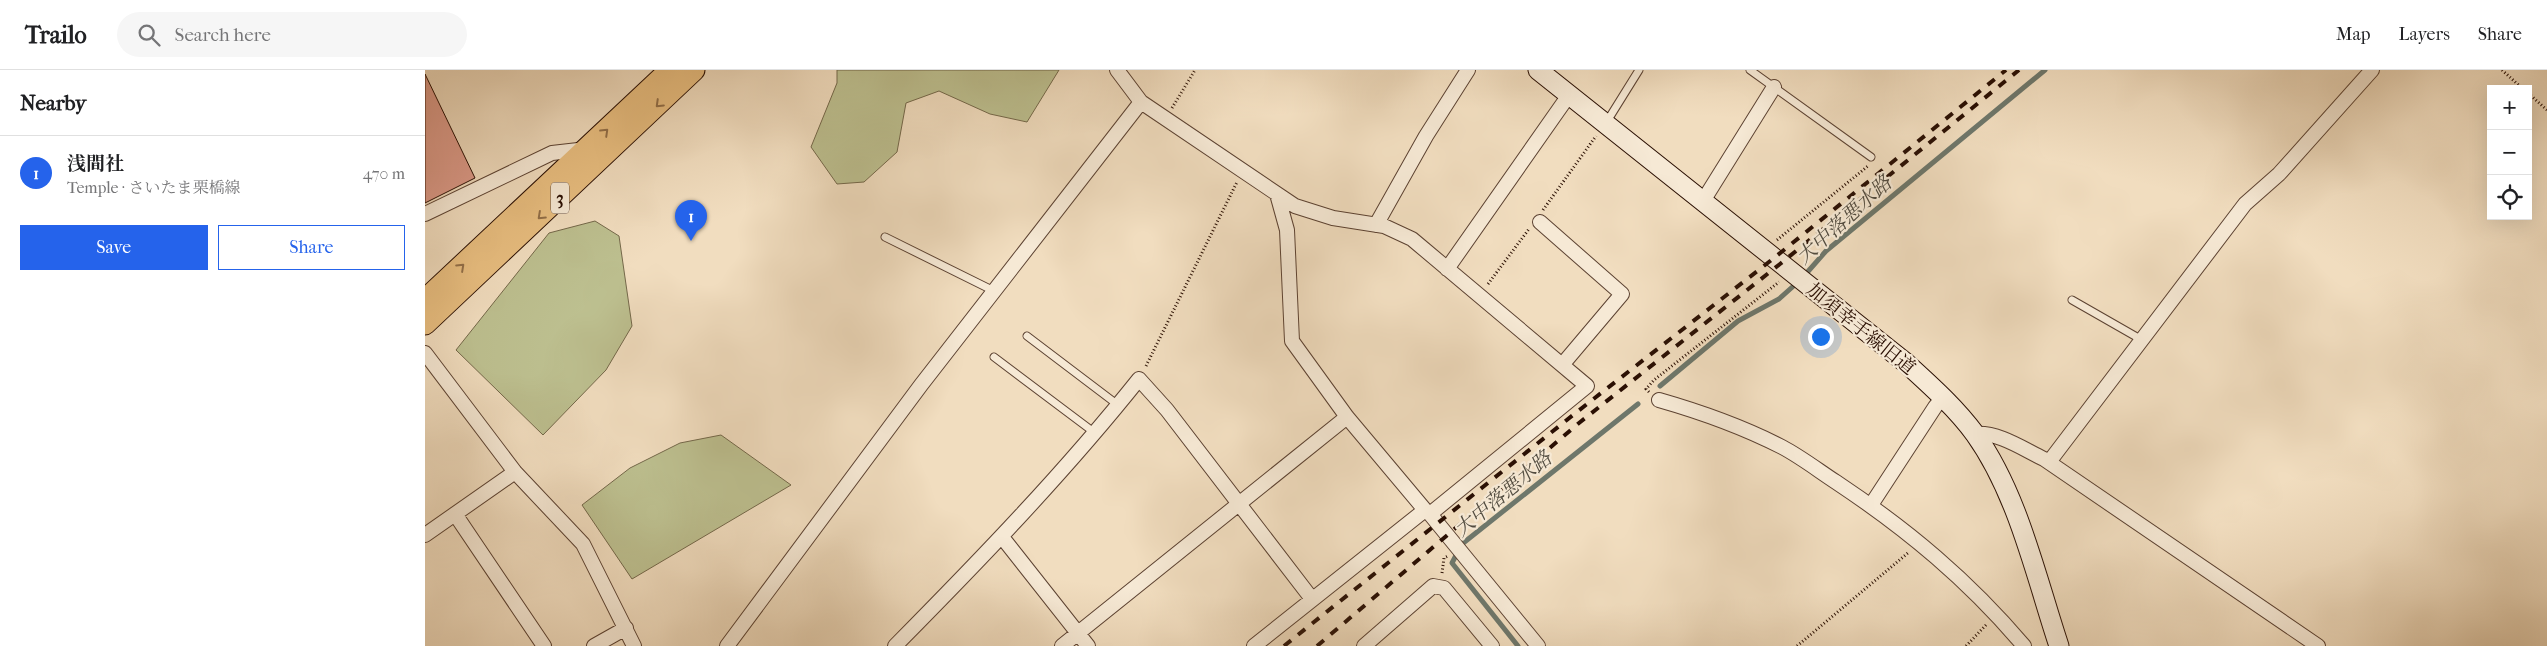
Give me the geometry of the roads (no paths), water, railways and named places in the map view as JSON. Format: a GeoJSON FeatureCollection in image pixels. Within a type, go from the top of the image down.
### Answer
{"type":"FeatureCollection","features":[{"type":"Feature","properties":{"kind":"main road","name":"3"},"geometry":{"type":"LineString","coordinates":[[425,300],[588,149],[669,70]]}},
{"type":"Feature","properties":{"kind":"main road","name":"3"},"geometry":{"type":"LineString","coordinates":[[425,324],[694,70]]}},
{"type":"Feature","properties":{"kind":"street"},"geometry":{"type":"LineString","coordinates":[[1117,70],[1141,102],[1295,206],[1333,218],[1384,226],[1412,240],[1587,386],[1254,646]]}},
{"type":"Feature","properties":{"kind":"street"},"geometry":{"type":"LineString","coordinates":[[1376,225],[1426,136],[1468,70]]}},
{"type":"Feature","properties":{"kind":"street","name":"加須幸手線旧道"},"geometry":{"type":"LineString","coordinates":[[1538,70],[1906,363],[1943,397],[1975,434],[1997,472],[2013,506],[2059,646]]}},
{"type":"Feature","properties":{"kind":"street"},"geometry":{"type":"LineString","coordinates":[[2049,462],[2245,204],[2279,174],[2372,70]]}},
{"type":"Feature","properties":{"kind":"street"},"geometry":{"type":"LineString","coordinates":[[1703,202],[1774,88]]}},
{"type":"Feature","properties":{"kind":"street"},"geometry":{"type":"LineString","coordinates":[[1447,269],[1569,94]]}},
{"type":"Feature","properties":{"kind":"street"},"geometry":{"type":"LineString","coordinates":[[727,646],[921,385],[1141,102]]}},
{"type":"Feature","properties":{"kind":"street"},"geometry":{"type":"LineString","coordinates":[[425,214],[552,153],[588,149]]}},
{"type":"Feature","properties":{"kind":"street"},"geometry":{"type":"LineString","coordinates":[[1277,194],[1287,230],[1292,341],[1347,417],[1538,646]]}},
{"type":"Feature","properties":{"kind":"street"},"geometry":{"type":"LineString","coordinates":[[1540,222],[1622,294],[1562,365]]}},
{"type":"Feature","properties":{"kind":"street"},"geometry":{"type":"LineString","coordinates":[[425,352],[515,472],[583,544],[635,646]]}},
{"type":"Feature","properties":{"kind":"street"},"geometry":{"type":"LineString","coordinates":[[895,646],[1002,537],[1096,433],[1139,379],[1167,410],[1312,599]]}},
{"type":"Feature","properties":{"kind":"street"},"geometry":{"type":"LineString","coordinates":[[1871,505],[1943,397]]}},
{"type":"Feature","properties":{"kind":"street"},"geometry":{"type":"LineString","coordinates":[[1659,400],[1708,414],[1783,447],[1871,505],[1921,542],[2024,646]]}},
{"type":"Feature","properties":{"kind":"street"},"geometry":{"type":"LineString","coordinates":[[1062,646],[1347,417]]}},
{"type":"Feature","properties":{"kind":"street"},"geometry":{"type":"LineString","coordinates":[[1975,434],[1985,433],[1996,436],[2049,462],[2318,646]]}},
{"type":"Feature","properties":{"kind":"street"},"geometry":{"type":"LineString","coordinates":[[425,535],[515,472]]}},
{"type":"Feature","properties":{"kind":"street"},"geometry":{"type":"LineString","coordinates":[[455,514],[544,646]]}},
{"type":"Feature","properties":{"kind":"street"},"geometry":{"type":"LineString","coordinates":[[1002,537],[1088,646]]}},
{"type":"Feature","properties":{"kind":"street"},"geometry":{"type":"LineString","coordinates":[[1370,644],[1433,586],[1444,588],[1492,646]]}},
{"type":"Feature","properties":{"kind":"street"},"geometry":{"type":"LineString","coordinates":[[594,646],[626,628]]}},
{"type":"Feature","properties":{"kind":"lane"},"geometry":{"type":"LineString","coordinates":[[1606,123],[1639,70]]}},
{"type":"Feature","properties":{"kind":"lane"},"geometry":{"type":"LineString","coordinates":[[1750,70],[1871,156]]}},
{"type":"Feature","properties":{"kind":"lane"},"geometry":{"type":"LineString","coordinates":[[885,238],[994,291]]}},
{"type":"Feature","properties":{"kind":"lane"},"geometry":{"type":"LineString","coordinates":[[2072,300],[2142,340]]}},
{"type":"Feature","properties":{"kind":"lane"},"geometry":{"type":"LineString","coordinates":[[1027,336],[1119,405]]}},
{"type":"Feature","properties":{"kind":"lane"},"geometry":{"type":"LineString","coordinates":[[994,357],[1096,433]]}},
{"type":"Feature","properties":{"kind":"waterway","name":"大中落悪水路"},"geometry":{"type":"LineString","coordinates":[[1804,276],[1826,251],[2045,70]]}},
{"type":"Feature","properties":{"kind":"waterway","name":"大中落悪水路"},"geometry":{"type":"LineString","coordinates":[[1660,386],[1738,321],[1779,299],[1798,282]]}},
{"type":"Feature","properties":{"kind":"waterway","name":"大中落悪水路"},"geometry":{"type":"LineString","coordinates":[[1518,646],[1452,563],[1462,544],[1638,404]]}},
{"type":"Feature","properties":{"kind":"railway"},"geometry":{"type":"LineString","coordinates":[[1284,646],[1573,415],[1774,258],[2006,70]]}},
{"type":"Feature","properties":{"kind":"railway"},"geometry":{"type":"LineString","coordinates":[[1317,646],[1579,423],[1780,264],[2019,70]]}},
{"type":"Feature","properties":{"kind":"place","name":"浅間社"},"geometry":{"type":"Point","coordinates":[691,241]}}]}
